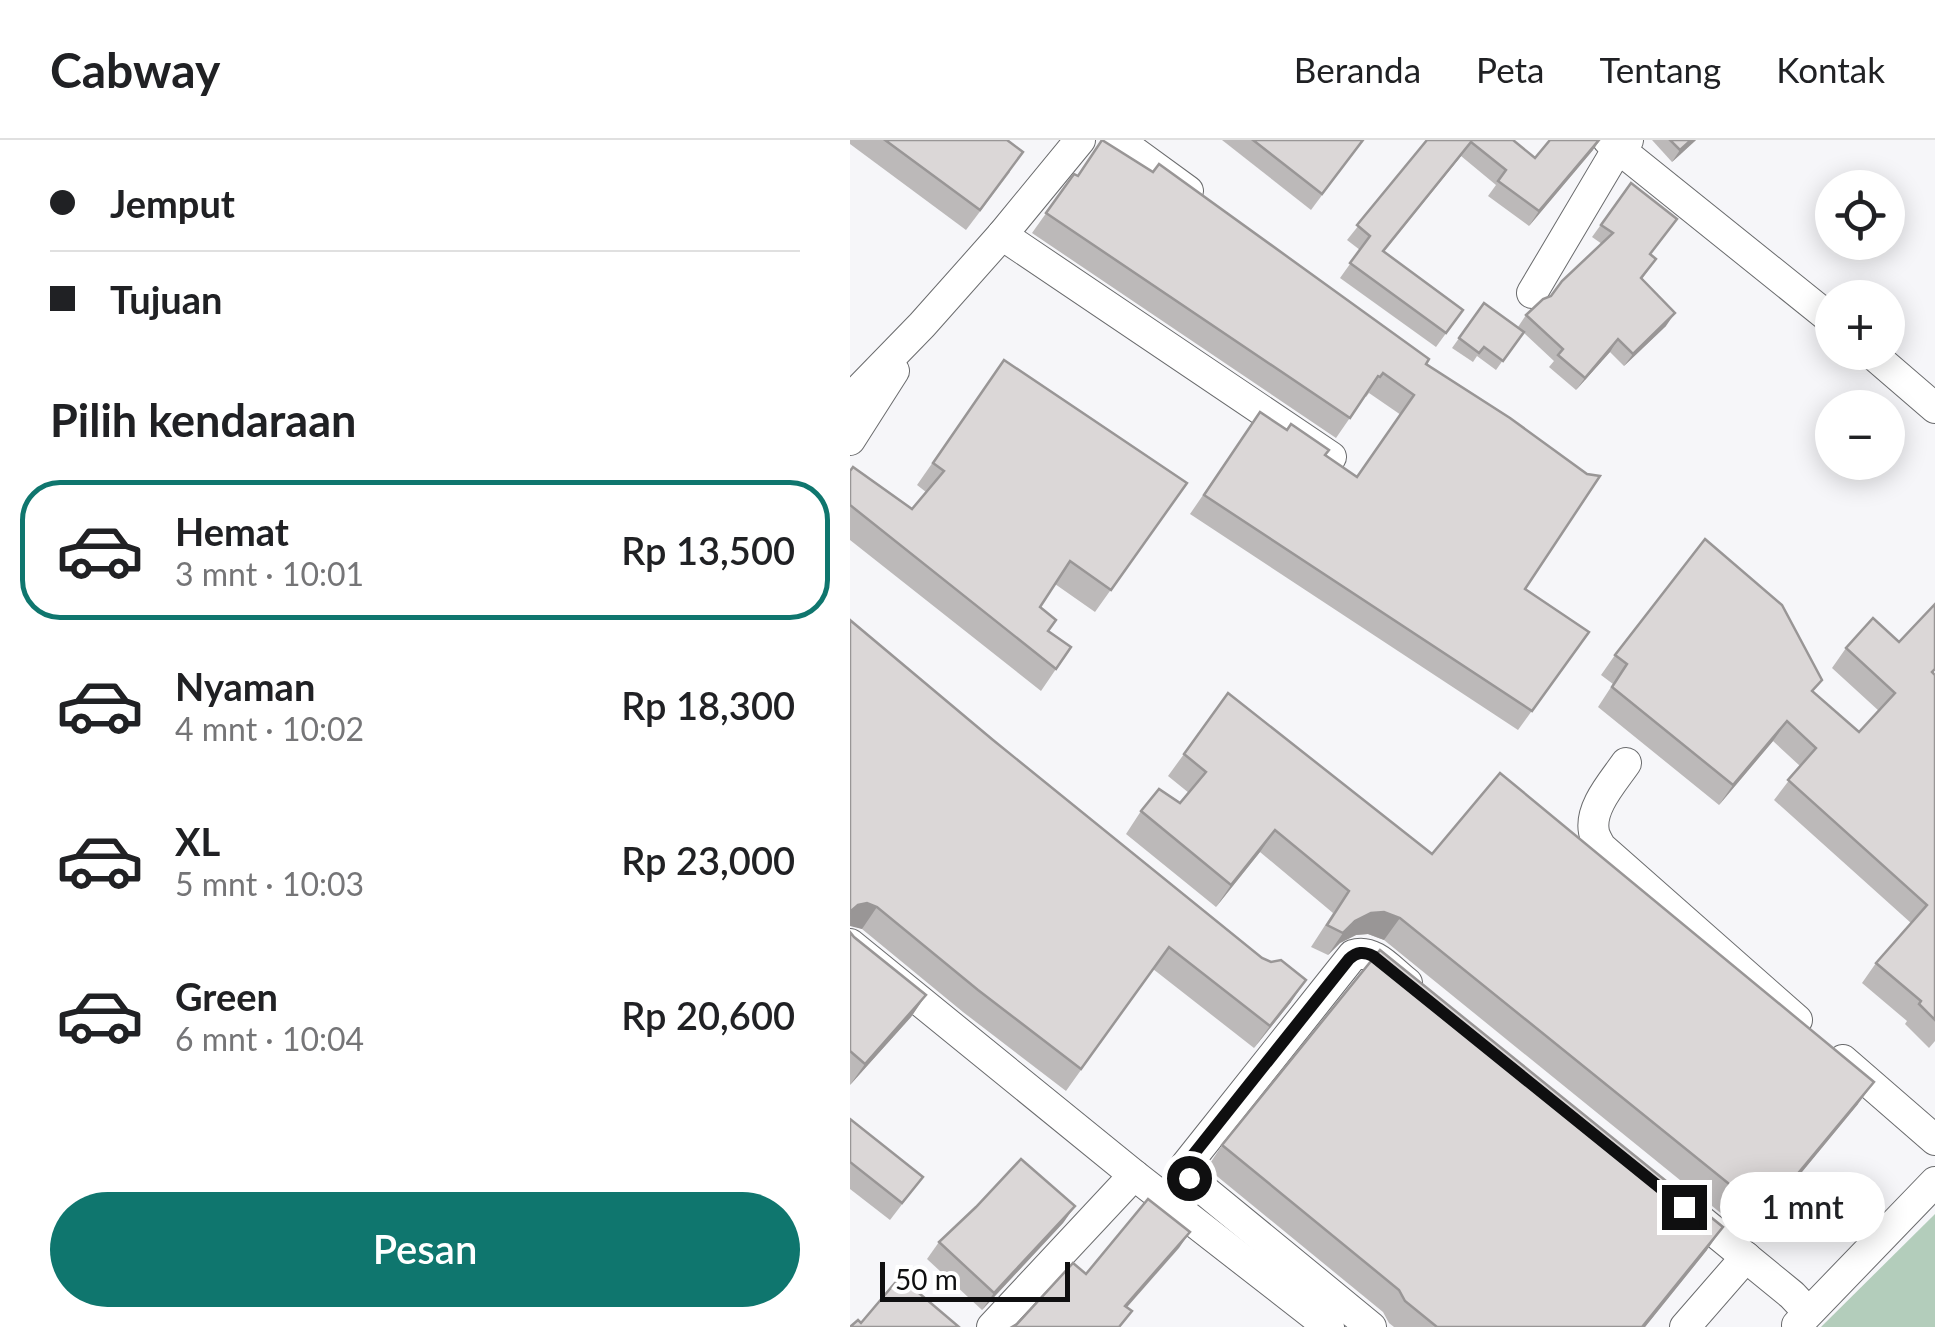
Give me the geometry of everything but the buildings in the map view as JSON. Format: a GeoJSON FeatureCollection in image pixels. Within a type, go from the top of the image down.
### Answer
{"type":"FeatureCollection","features":[{"type":"Feature","properties":{"kind":"street"},"geometry":{"type":"LineString","coordinates":[[856,383],[922,325],[1080,140]]}},
{"type":"Feature","properties":{"kind":"street"},"geometry":{"type":"LineString","coordinates":[[1118,140],[1214,210]]}},
{"type":"Feature","properties":{"kind":"street"},"geometry":{"type":"LineString","coordinates":[[1532,293],[1618,143],[1815,306]]}},
{"type":"Feature","properties":{"kind":"street"},"geometry":{"type":"LineString","coordinates":[[1002,235],[1331,457]]}},
{"type":"Feature","properties":{"kind":"street"},"geometry":{"type":"LineString","coordinates":[[850,440],[922,325]]}},
{"type":"Feature","properties":{"kind":"street"},"geometry":{"type":"LineString","coordinates":[[1891,370],[1935,408]]}},
{"type":"Feature","properties":{"kind":"street"},"geometry":{"type":"LineString","coordinates":[[1626,764],[1602,798],[1594,818],[1594,834],[1602,848],[1935,1140]]}},
{"type":"Feature","properties":{"kind":"street"},"geometry":{"type":"LineString","coordinates":[[850,944],[1134,1175],[1329,1327]]}},
{"type":"Feature","properties":{"kind":"street"},"geometry":{"type":"LineString","coordinates":[[1371,1327],[1193,1181],[1187,1175],[1186,1165],[1353,956],[1363,952],[1373,956],[1435,1006]]}},
{"type":"Feature","properties":{"kind":"street"},"geometry":{"type":"LineString","coordinates":[[992,1327],[1134,1175]]}},
{"type":"Feature","properties":{"kind":"street"},"geometry":{"type":"LineString","coordinates":[[1668,1194],[1792,1295],[1802,1320],[1935,1182]]}},
{"type":"Feature","properties":{"kind":"street"},"geometry":{"type":"LineString","coordinates":[[1686,1327],[1746,1257]]}},
{"type":"Feature","properties":{"kind":"green space"},"geometry":{"type":"Polygon","coordinates":[[[1935,1214],[1935,1327],[1821,1327],[1935,1214]]]}},
{"type":"Feature","properties":{"kind":"route"},"geometry":{"type":"LineString","coordinates":[[1189,1178],[1189,1160],[1349,959],[1363,952],[1373,956],[1684,1207]]}}]}
